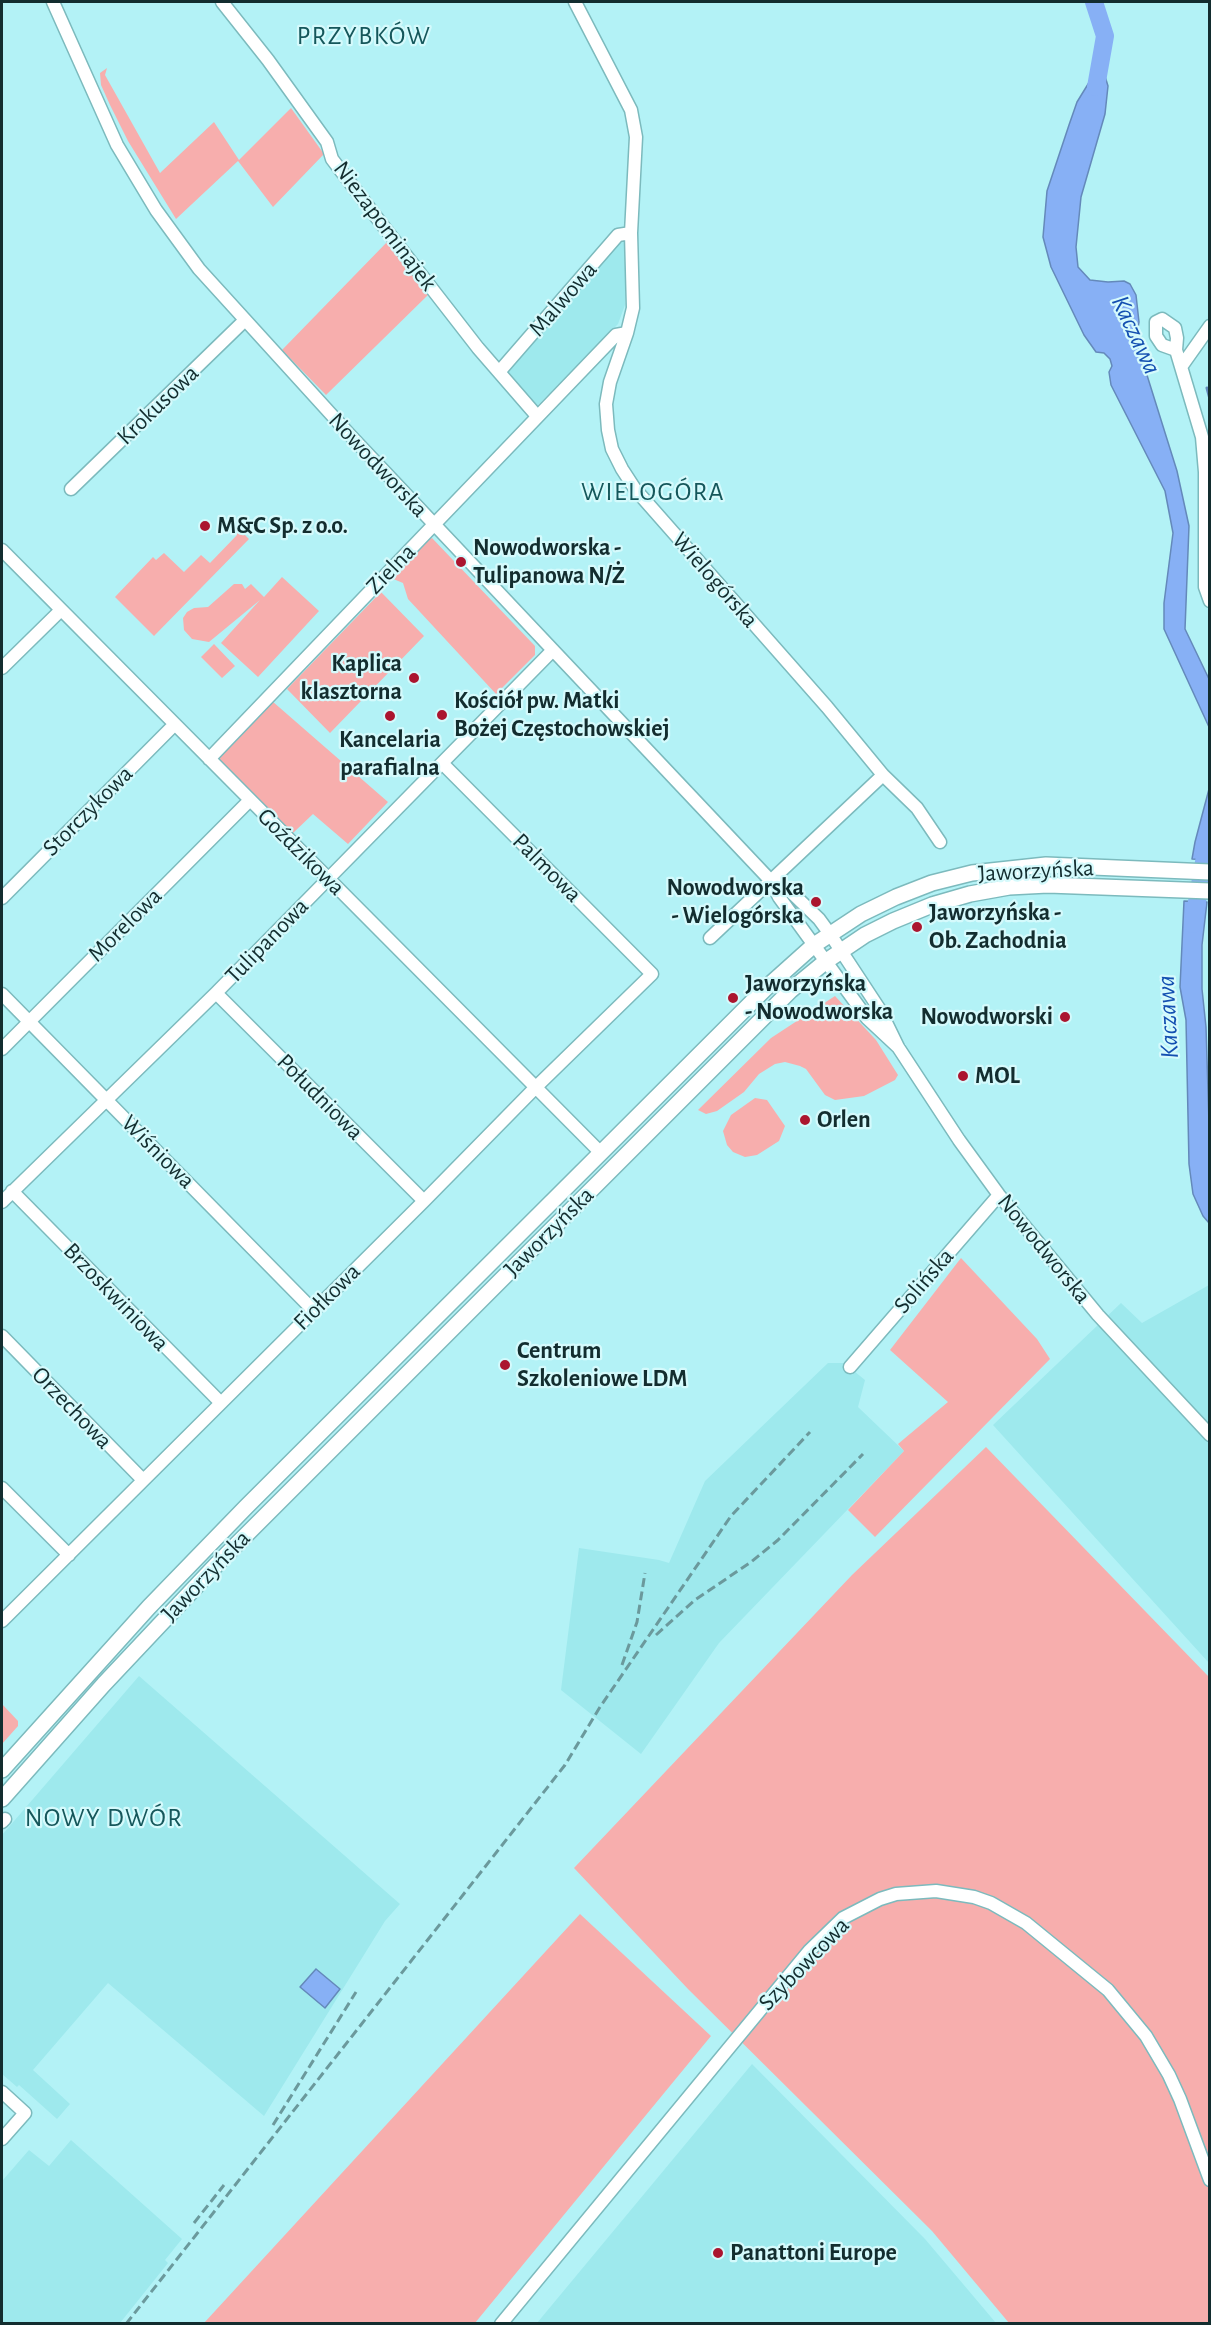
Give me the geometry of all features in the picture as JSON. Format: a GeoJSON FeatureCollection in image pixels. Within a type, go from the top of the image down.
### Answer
{"type":"FeatureCollection","features":[{"type":"Feature","properties":{"kind":"main road","name":"Jaworzyńska"},"geometry":{"type":"LineString","coordinates":[[2,1770],[173,1582],[766,988],[830,933],[861,914],[896,897],[972,873],[1046,865],[1209,872]]}},
{"type":"Feature","properties":{"kind":"main road","name":"Jaworzyńska"},"geometry":{"type":"LineString","coordinates":[[2,1799],[111,1676],[218,1563],[791,990],[825,962],[894,921],[932,905],[970,894],[1010,887],[1048,885],[1209,891]]}},
{"type":"Feature","properties":{"kind":"street","name":"Niezapominajek"},"geometry":{"type":"LineString","coordinates":[[222,2],[327,142],[332,159],[477,348],[537,416]]}},
{"type":"Feature","properties":{"kind":"street","name":"Wielogórska"},"geometry":{"type":"LineString","coordinates":[[575,2],[631,110],[636,137],[631,233],[633,308],[627,333],[609,381],[606,404],[612,448],[621,469],[635,489],[827,707],[883,775],[917,808],[940,842]]}},
{"type":"Feature","properties":{"kind":"street","name":"Nowodworska"},"geometry":{"type":"LineString","coordinates":[[56,3],[117,145],[156,210],[199,269],[244,321],[771,881],[779,897],[867,1018],[898,1047]]}},
{"type":"Feature","properties":{"kind":"street","name":"Malwowa"},"geometry":{"type":"LineString","coordinates":[[500,372],[618,235],[631,233]]}},
{"type":"Feature","properties":{"kind":"street","name":"Krokusowa"},"geometry":{"type":"LineString","coordinates":[[71,489],[244,321]]}},
{"type":"Feature","properties":{"kind":"street"},"geometry":{"type":"LineString","coordinates":[[1181,367],[1209,326]]}},
{"type":"Feature","properties":{"kind":"street","name":"Zielna"},"geometry":{"type":"LineString","coordinates":[[209,759],[616,335],[627,333]]}},
{"type":"Feature","properties":{"kind":"street"},"geometry":{"type":"LineString","coordinates":[[1176,350],[1202,437],[1205,472],[1205,586],[1209,601]]}},
{"type":"Feature","properties":{"kind":"street","name":"Goździkowa"},"geometry":{"type":"LineString","coordinates":[[4,558],[61,610],[601,1152]]}},
{"type":"Feature","properties":{"kind":"street"},"geometry":{"type":"LineString","coordinates":[[2,668],[61,610]]}},
{"type":"Feature","properties":{"kind":"street","name":"Tulipanowa"},"geometry":{"type":"LineString","coordinates":[[2,1202],[216,993],[553,650]]}},
{"type":"Feature","properties":{"kind":"street","name":"Storczykowa"},"geometry":{"type":"LineString","coordinates":[[2,898],[175,724]]}},
{"type":"Feature","properties":{"kind":"street","name":"Palmowa"},"geometry":{"type":"LineString","coordinates":[[442,763],[652,974]]}},
{"type":"Feature","properties":{"kind":"street"},"geometry":{"type":"LineString","coordinates":[[710,938],[883,775]]}},
{"type":"Feature","properties":{"kind":"street","name":"Morelowa"},"geometry":{"type":"LineString","coordinates":[[2,1049],[249,801]]}},
{"type":"Feature","properties":{"kind":"street","name":"Nowodworska"},"geometry":{"type":"LineString","coordinates":[[771,881],[790,891],[830,933],[880,1010],[898,1047],[959,1140],[999,1195],[1098,1315],[1209,1435]]}},
{"type":"Feature","properties":{"kind":"street","name":"Fiołkowa"},"geometry":{"type":"LineString","coordinates":[[2,1621],[652,974]]}},
{"type":"Feature","properties":{"kind":"street","name":"Południowa"},"geometry":{"type":"LineString","coordinates":[[216,993],[424,1201]]}},
{"type":"Feature","properties":{"kind":"street","name":"Wiśniowa"},"geometry":{"type":"LineString","coordinates":[[2,994],[314,1311]]}},
{"type":"Feature","properties":{"kind":"street","name":"Brzoskwiniowa"},"geometry":{"type":"LineString","coordinates":[[12,1191],[220,1402]]}},
{"type":"Feature","properties":{"kind":"street","name":"Solińska"},"geometry":{"type":"LineString","coordinates":[[850,1367],[999,1195]]}},
{"type":"Feature","properties":{"kind":"street","name":"Orzechowa"},"geometry":{"type":"LineString","coordinates":[[2,1336],[143,1480]]}},
{"type":"Feature","properties":{"kind":"street"},"geometry":{"type":"LineString","coordinates":[[2,1488],[69,1556]]}},
{"type":"Feature","properties":{"kind":"street","name":"Szybowcowa"},"geometry":{"type":"LineString","coordinates":[[501,2324],[809,1951],[843,1918],[880,1899],[896,1894],[936,1890],[974,1897],[991,1903],[1026,1923],[1108,1990],[1146,2036],[1169,2075],[1209,2180]]}},
{"type":"Feature","properties":{"kind":"street"},"geometry":{"type":"LineString","coordinates":[[2,2092],[25,2114],[2,2139]]}},
{"type":"Feature","properties":{"kind":"shaded area"},"geometry":{"type":"Polygon","coordinates":[[[107,68],[105,75],[160,173],[214,122],[239,160],[291,108],[324,154],[273,207],[238,161],[176,219],[128,141],[110,105],[101,85],[100,73],[107,68]]]}},
{"type":"Feature","properties":{"kind":"shaded area"},"geometry":{"type":"Polygon","coordinates":[[[627,239],[625,305],[618,324],[536,407],[506,373],[619,241],[627,239]]]}},
{"type":"Feature","properties":{"kind":"shaded area"},"geometry":{"type":"Polygon","coordinates":[[[388,241],[428,295],[326,395],[282,350],[388,241]]]}},
{"type":"Feature","properties":{"kind":"shaded area"},"geometry":{"type":"Polygon","coordinates":[[[237,527],[249,539],[154,636],[115,597],[153,557],[156,560],[164,553],[184,572],[201,555],[210,563],[237,535],[233,530],[237,527]]]}},
{"type":"Feature","properties":{"kind":"shaded area"},"geometry":{"type":"Polygon","coordinates":[[[432,538],[535,646],[535,655],[496,694],[408,599],[403,583],[391,578],[421,544],[432,538]]]}},
{"type":"Feature","properties":{"kind":"shaded area"},"geometry":{"type":"Polygon","coordinates":[[[282,577],[319,611],[258,677],[221,643],[260,600],[209,642],[192,639],[184,630],[183,618],[187,612],[194,608],[208,607],[234,584],[242,584],[245,589],[251,584],[264,597],[282,577]]]}},
{"type":"Feature","properties":{"kind":"shaded area"},"geometry":{"type":"Polygon","coordinates":[[[381,592],[424,636],[330,733],[287,689],[381,592]]]}},
{"type":"Feature","properties":{"kind":"shaded area"},"geometry":{"type":"Polygon","coordinates":[[[214,644],[235,666],[222,678],[201,657],[214,644]]]}},
{"type":"Feature","properties":{"kind":"shaded area"},"geometry":{"type":"Polygon","coordinates":[[[272,701],[388,802],[348,844],[313,814],[293,833],[222,765],[219,759],[224,751],[272,701]]]}},
{"type":"Feature","properties":{"kind":"shaded area"},"geometry":{"type":"Polygon","coordinates":[[[835,996],[876,1040],[898,1075],[895,1080],[864,1096],[835,1100],[825,1095],[806,1069],[785,1062],[775,1064],[759,1074],[744,1092],[717,1111],[706,1114],[698,1110],[771,1038],[835,996]]]}},
{"type":"Feature","properties":{"kind":"shaded area"},"geometry":{"type":"Polygon","coordinates":[[[755,1098],[767,1100],[785,1126],[779,1141],[757,1155],[745,1157],[733,1152],[727,1145],[723,1131],[731,1115],[755,1098]]]}},
{"type":"Feature","properties":{"kind":"shaded area"},"geometry":{"type":"Polygon","coordinates":[[[961,1258],[1037,1339],[1050,1359],[875,1537],[848,1510],[904,1451],[898,1444],[948,1402],[890,1350],[961,1258]]]}},
{"type":"Feature","properties":{"kind":"shaded area"},"geometry":{"type":"Polygon","coordinates":[[[1209,1285],[1209,1663],[993,1425],[1121,1303],[1142,1323],[1209,1285]]]}},
{"type":"Feature","properties":{"kind":"shaded area"},"geometry":{"type":"Polygon","coordinates":[[[828,1363],[844,1363],[865,1380],[858,1407],[904,1451],[719,1643],[641,1754],[561,1690],[579,1548],[669,1563],[705,1481],[828,1363]]]}},
{"type":"Feature","properties":{"kind":"shaded area"},"geometry":{"type":"Polygon","coordinates":[[[986,1447],[1209,1677],[1209,2323],[1009,2323],[932,2231],[688,1989],[574,1868],[852,1575],[986,1447]]]}},
{"type":"Feature","properties":{"kind":"shaded area"},"geometry":{"type":"Polygon","coordinates":[[[139,1676],[400,1904],[385,1921],[264,2116],[108,1983],[33,2070],[70,2104],[57,2119],[19,2085],[17,2087],[2,2074],[2,1835],[139,1676]]]}},
{"type":"Feature","properties":{"kind":"shaded area"},"geometry":{"type":"Polygon","coordinates":[[[2,1704],[18,1721],[18,1726],[2,1744],[2,1704]]]}},
{"type":"Feature","properties":{"kind":"shaded area"},"geometry":{"type":"Polygon","coordinates":[[[580,1914],[711,2036],[475,2323],[204,2323],[580,1914]]]}},
{"type":"Feature","properties":{"kind":"shaded area"},"geometry":{"type":"Polygon","coordinates":[[[752,2064],[925,2239],[996,2323],[537,2323],[752,2064]]]}},
{"type":"Feature","properties":{"kind":"shaded area"},"geometry":{"type":"Polygon","coordinates":[[[71,2140],[182,2239],[165,2260],[168,2263],[120,2323],[2,2323],[2,2181],[29,2150],[49,2166],[71,2140]]]}},
{"type":"Feature","properties":{"kind":"water"},"geometry":{"type":"Polygon","coordinates":[[[1101,63],[1108,86],[1105,114],[1081,197],[1076,247],[1078,267],[1090,280],[1124,281],[1130,284],[1136,295],[1139,322],[1136,340],[1177,471],[1189,526],[1185,629],[1209,679],[1209,727],[1164,629],[1164,603],[1173,533],[1165,491],[1111,385],[1110,359],[1104,353],[1096,352],[1084,335],[1051,267],[1043,237],[1047,191],[1069,125],[1077,102],[1101,63]]]}},
{"type":"Feature","properties":{"kind":"water"},"geometry":{"type":"Polygon","coordinates":[[[1209,789],[1209,860],[1192,859],[1195,842],[1209,789]]]}},
{"type":"Feature","properties":{"kind":"water"},"geometry":{"type":"Polygon","coordinates":[[[1184,901],[1207,902],[1202,945],[1202,989],[1206,1027],[1209,1123],[1209,1223],[1203,1216],[1193,1194],[1189,1164],[1186,1020],[1180,987],[1184,901]]]}},
{"type":"Feature","properties":{"kind":"water"},"geometry":{"type":"Polygon","coordinates":[[[316,1969],[340,1989],[325,2008],[300,1987],[316,1969]]]}},
{"type":"Feature","properties":{"kind":"waterway","name":"Kaczawa"},"geometry":{"type":"LineString","coordinates":[[1094,2],[1105,36],[1096,87]]}},
{"type":"Feature","properties":{"kind":"waterway"},"geometry":{"type":"LineString","coordinates":[[1207,388],[1210,399]]}},
{"type":"Feature","properties":{"kind":"waterway","name":"Kaczawa"},"geometry":{"type":"LineString","coordinates":[[1193,924],[1210,828]]}},
{"type":"Feature","properties":{"kind":"railway"},"geometry":{"type":"LineString","coordinates":[[126,2324],[565,1765],[600,1707],[731,1516],[810,1432]]}},
{"type":"Feature","properties":{"kind":"railway"},"geometry":{"type":"LineString","coordinates":[[656,1635],[695,1600],[751,1562],[778,1540],[863,1454]]}},
{"type":"Feature","properties":{"kind":"railway"},"geometry":{"type":"LineString","coordinates":[[622,1665],[637,1622],[645,1573]]}},
{"type":"Feature","properties":{"kind":"railway"},"geometry":{"type":"LineString","coordinates":[[273,2125],[356,1992]]}},
{"type":"Feature","properties":{"kind":"railway"},"geometry":{"type":"LineString","coordinates":[[194,2223],[224,2185]]}},
{"type":"Feature","properties":{"kind":"place","name":"M&C Sp. z o.o."},"geometry":{"type":"Point","coordinates":[205,526]}},
{"type":"Feature","properties":{"kind":"place","name":"Nowodworska - Tulipanowa N/Ż"},"geometry":{"type":"Point","coordinates":[461,562]}},
{"type":"Feature","properties":{"kind":"place","name":"Kaplica klasztorna"},"geometry":{"type":"Point","coordinates":[414,678]}},
{"type":"Feature","properties":{"kind":"place","name":"Kościół pw. Matki Bożej Częstochowskiej"},"geometry":{"type":"Point","coordinates":[442,715]}},
{"type":"Feature","properties":{"kind":"place","name":"Kancelaria parafialna"},"geometry":{"type":"Point","coordinates":[390,716]}},
{"type":"Feature","properties":{"kind":"place","name":"Nowodworska - Wielogórska"},"geometry":{"type":"Point","coordinates":[816,902]}},
{"type":"Feature","properties":{"kind":"place","name":"Jaworzyńska - Ob. Zachodnia"},"geometry":{"type":"Point","coordinates":[917,927]}},
{"type":"Feature","properties":{"kind":"place","name":"Jaworzyńska - Nowodworska"},"geometry":{"type":"Point","coordinates":[733,998]}},
{"type":"Feature","properties":{"kind":"place","name":"Nowodworski"},"geometry":{"type":"Point","coordinates":[1065,1017]}},
{"type":"Feature","properties":{"kind":"place","name":"MOL"},"geometry":{"type":"Point","coordinates":[963,1076]}},
{"type":"Feature","properties":{"kind":"place","name":"Orlen"},"geometry":{"type":"Point","coordinates":[805,1120]}},
{"type":"Feature","properties":{"kind":"place","name":"Centrum Szkoleniowe LDM"},"geometry":{"type":"Point","coordinates":[505,1365]}},
{"type":"Feature","properties":{"kind":"place","name":"Panattoni Europe"},"geometry":{"type":"Point","coordinates":[718,2253]}},
{"type":"Feature","properties":{"kind":"district","name":"PRZYBKÓW"},"geometry":{"type":"Point","coordinates":[364,36]}},
{"type":"Feature","properties":{"kind":"district","name":"WIELOGÓRA"},"geometry":{"type":"Point","coordinates":[653,492]}},
{"type":"Feature","properties":{"kind":"district","name":"NOWY DWÓR"},"geometry":{"type":"Point","coordinates":[104,1818]}}]}
